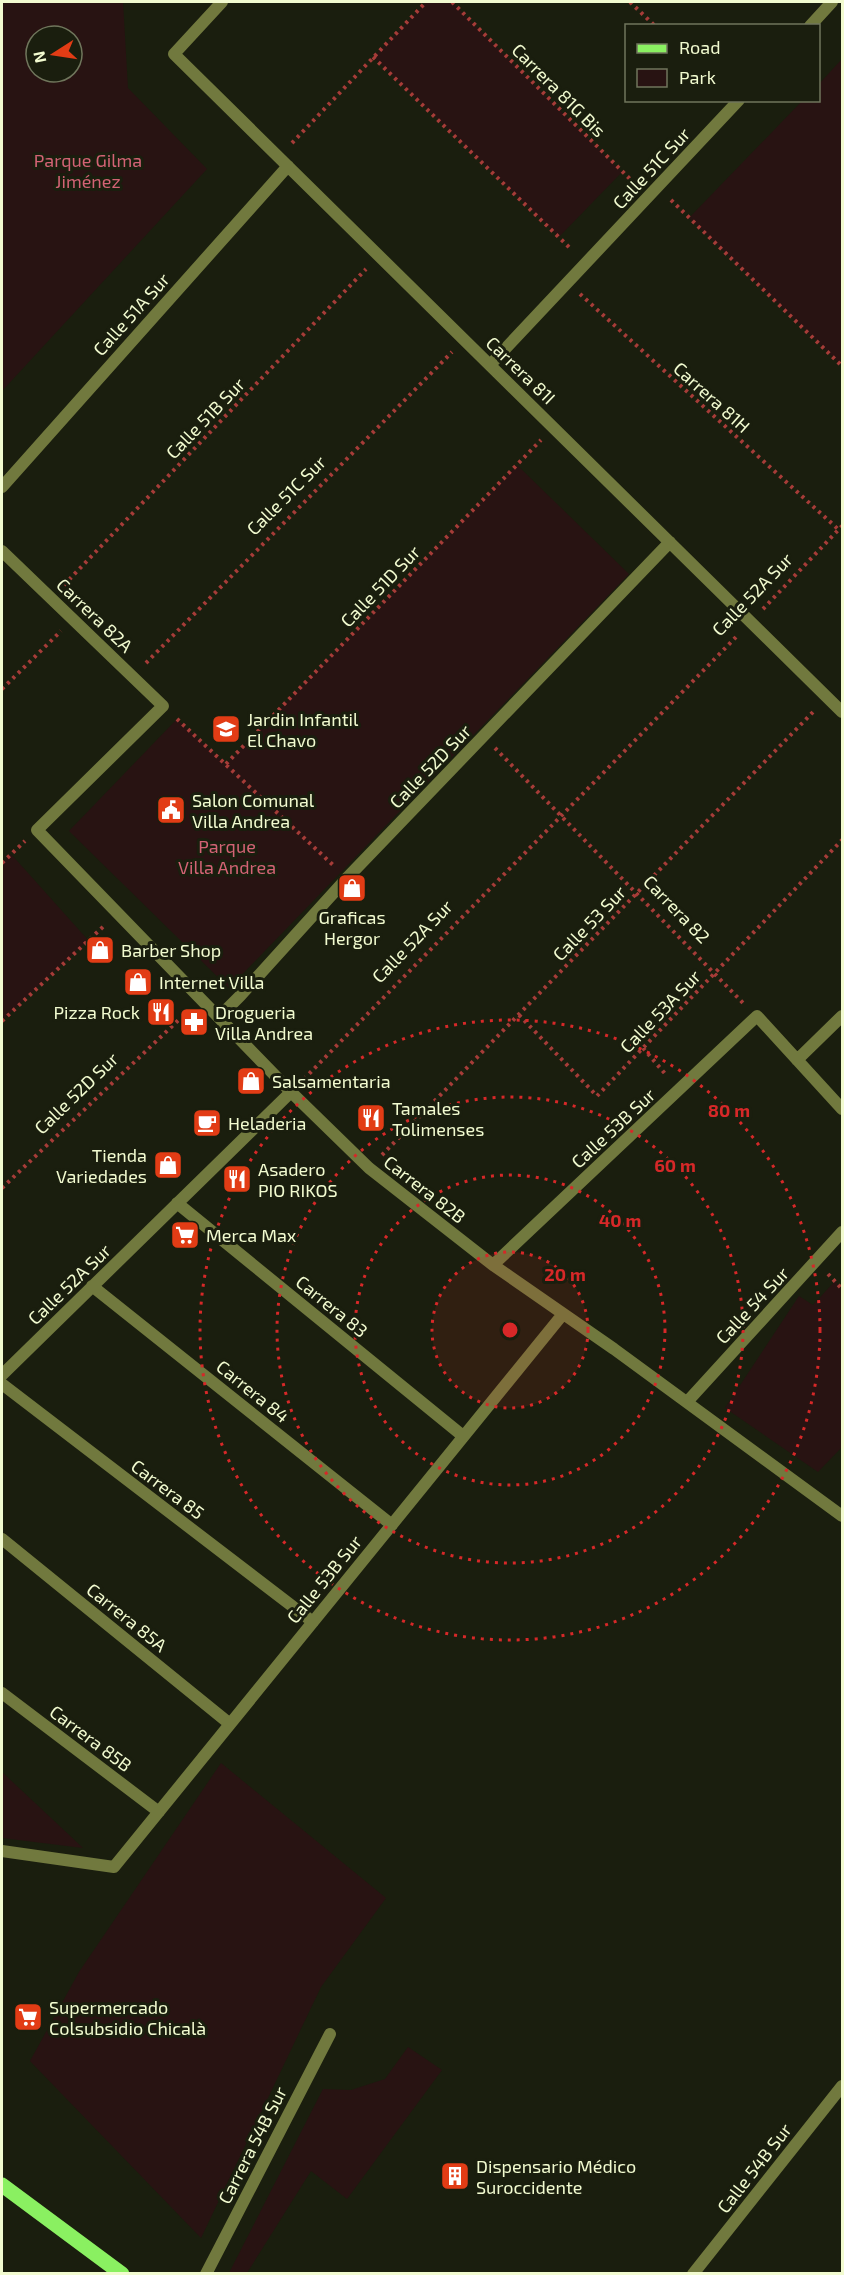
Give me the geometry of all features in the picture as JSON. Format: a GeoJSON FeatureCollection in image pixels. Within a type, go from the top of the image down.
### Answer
{"type":"FeatureCollection","features":[{"type":"Feature","properties":{"kind":"main road"},"geometry":{"type":"LineString","coordinates":[[2,2185],[122,2274]]}},
{"type":"Feature","properties":{"kind":"street","name":"Carrera 81I"},"geometry":{"type":"LineString","coordinates":[[222,2],[174,54],[843,712]]}},
{"type":"Feature","properties":{"kind":"street"},"geometry":{"type":"LineString","coordinates":[[812,24],[832,2]]}},
{"type":"Feature","properties":{"kind":"street","name":"Calle 51C Sur"},"geometry":{"type":"LineString","coordinates":[[490,365],[737,102]]}},
{"type":"Feature","properties":{"kind":"street","name":"Calle 51A Sur"},"geometry":{"type":"LineString","coordinates":[[2,487],[283,161]]}},
{"type":"Feature","properties":{"kind":"street","name":"Calle 52D Sur"},"geometry":{"type":"LineString","coordinates":[[219,1017],[347,879],[670,542]]}},
{"type":"Feature","properties":{"kind":"street","name":"Carrera 82A"},"geometry":{"type":"LineString","coordinates":[[2,551],[163,706]]}},
{"type":"Feature","properties":{"kind":"street"},"geometry":{"type":"LineString","coordinates":[[37,830],[163,706]]}},
{"type":"Feature","properties":{"kind":"street","name":"Carrera 82B"},"geometry":{"type":"LineString","coordinates":[[37,830],[291,1092],[369,1168],[494,1265],[843,1516]]}},
{"type":"Feature","properties":{"kind":"street"},"geometry":{"type":"LineString","coordinates":[[757,1016],[843,1109]]}},
{"type":"Feature","properties":{"kind":"street","name":"Calle 53B Sur"},"geometry":{"type":"LineString","coordinates":[[494,1265],[757,1016]]}},
{"type":"Feature","properties":{"kind":"street"},"geometry":{"type":"LineString","coordinates":[[797,1059],[843,1016]]}},
{"type":"Feature","properties":{"kind":"street","name":"Calle 52A Sur"},"geometry":{"type":"LineString","coordinates":[[2,1375],[291,1092]]}},
{"type":"Feature","properties":{"kind":"street","name":"Carrera 83"},"geometry":{"type":"LineString","coordinates":[[177,1203],[463,1436]]}},
{"type":"Feature","properties":{"kind":"street","name":"Calle 54 Sur"},"geometry":{"type":"LineString","coordinates":[[687,1402],[843,1232]]}},
{"type":"Feature","properties":{"kind":"street","name":"Carrera 84"},"geometry":{"type":"LineString","coordinates":[[92,1286],[392,1525]]}},
{"type":"Feature","properties":{"kind":"street","name":"Calle 53B Sur"},"geometry":{"type":"LineString","coordinates":[[2,1851],[114,1867],[563,1314]]}},
{"type":"Feature","properties":{"kind":"street","name":"Carrera 85"},"geometry":{"type":"LineString","coordinates":[[2,1384],[313,1622]]}},
{"type":"Feature","properties":{"kind":"street","name":"Carrera 85A"},"geometry":{"type":"LineString","coordinates":[[2,1539],[230,1724]]}},
{"type":"Feature","properties":{"kind":"street","name":"Carrera 85B"},"geometry":{"type":"LineString","coordinates":[[2,1693],[159,1812]]}},
{"type":"Feature","properties":{"kind":"street","name":"Carrera 54B Sur"},"geometry":{"type":"LineString","coordinates":[[206,2274],[330,2034]]}},
{"type":"Feature","properties":{"kind":"street","name":"Calle 54B Sur"},"geometry":{"type":"LineString","coordinates":[[693,2274],[843,2086]]}},
{"type":"Feature","properties":{"kind":"path"},"geometry":{"type":"LineString","coordinates":[[283,161],[373,57],[426,2]]}},
{"type":"Feature","properties":{"kind":"path","name":"Carrera 81G Bis"},"geometry":{"type":"LineString","coordinates":[[452,2],[648,197]]}},
{"type":"Feature","properties":{"kind":"path"},"geometry":{"type":"LineString","coordinates":[[630,2],[653,24]]}},
{"type":"Feature","properties":{"kind":"path"},"geometry":{"type":"LineString","coordinates":[[373,57],[586,263]]}},
{"type":"Feature","properties":{"kind":"path"},"geometry":{"type":"LineString","coordinates":[[657,187],[843,366]]}},
{"type":"Feature","properties":{"kind":"path","name":"Calle 51B Sur"},"geometry":{"type":"LineString","coordinates":[[51,598],[379,256]]}},
{"type":"Feature","properties":{"kind":"path","name":"Carrera 81H"},"geometry":{"type":"LineString","coordinates":[[567,282],[841,528]]}},
{"type":"Feature","properties":{"kind":"path","name":"Calle 51C Sur"},"geometry":{"type":"LineString","coordinates":[[133,676],[464,340]]}},
{"type":"Feature","properties":{"kind":"path","name":"Calle 51D Sur"},"geometry":{"type":"LineString","coordinates":[[226,765],[553,427]]}},
{"type":"Feature","properties":{"kind":"path","name":"Calle 52A Sur"},"geometry":{"type":"LineString","coordinates":[[291,1092],[841,528]]}},
{"type":"Feature","properties":{"kind":"path"},"geometry":{"type":"LineString","coordinates":[[2,689],[73,619]]}},
{"type":"Feature","properties":{"kind":"path","name":"Calle 53 Sur"},"geometry":{"type":"LineString","coordinates":[[369,1168],[828,697]]}},
{"type":"Feature","properties":{"kind":"path"},"geometry":{"type":"LineString","coordinates":[[163,706],[347,879]]}},
{"type":"Feature","properties":{"kind":"path","name":"Carrera 82"},"geometry":{"type":"LineString","coordinates":[[484,736],[757,1016]]}},
{"type":"Feature","properties":{"kind":"path"},"geometry":{"type":"LineString","coordinates":[[2,863],[37,830]]}},
{"type":"Feature","properties":{"kind":"path","name":"Calle 53A Sur"},"geometry":{"type":"LineString","coordinates":[[519,1015],[597,1096],[843,840]]}},
{"type":"Feature","properties":{"kind":"path"},"geometry":{"type":"LineString","coordinates":[[2,1021],[118,912]]}},
{"type":"Feature","properties":{"kind":"path","name":"Calle 52D Sur"},"geometry":{"type":"LineString","coordinates":[[2,1188],[201,998]]}},
{"type":"Feature","properties":{"kind":"path"},"geometry":{"type":"LineString","coordinates":[[643,1048],[679,1091]]}},
{"type":"Feature","properties":{"kind":"green space","name":"Parque Gilma Jiménez"},"geometry":{"type":"Polygon","coordinates":[[[2,2],[123,2],[128,88],[207,169],[2,391],[2,2]]]}},
{"type":"Feature","properties":{"kind":"green space"},"geometry":{"type":"Polygon","coordinates":[[[426,2],[452,2],[622,172],[559,237],[373,57],[426,2]]]}},
{"type":"Feature","properties":{"kind":"green space"},"geometry":{"type":"Polygon","coordinates":[[[842,59],[842,366],[689,218],[801,102],[820,102],[820,83],[842,59]]]}},
{"type":"Feature","properties":{"kind":"green space","name":"Parque Villa Andrea"},"geometry":{"type":"Polygon","coordinates":[[[517,465],[629,574],[229,988],[69,831],[177,719],[226,764],[517,465]]]}},
{"type":"Feature","properties":{"kind":"green space"},"geometry":{"type":"Polygon","coordinates":[[[11,854],[88,940],[2,1021],[2,863],[11,854]]]}},
{"type":"Feature","properties":{"kind":"green space"},"geometry":{"type":"Polygon","coordinates":[[[835,1281],[842,1289],[842,1447],[818,1472],[725,1408],[799,1296],[813,1305],[835,1281]]]}},
{"type":"Feature","properties":{"kind":"green space"},"geometry":{"type":"Polygon","coordinates":[[[221,1763],[386,1898],[321,1987],[201,2238],[30,2061],[79,1972],[221,1763]]]}},
{"type":"Feature","properties":{"kind":"green space"},"geometry":{"type":"Polygon","coordinates":[[[2,1772],[83,1848],[2,1838],[2,1772]]]}},
{"type":"Feature","properties":{"kind":"green space"},"geometry":{"type":"Polygon","coordinates":[[[408,2047],[442,2070],[347,2199],[311,2171],[247,2273],[229,2273],[323,2089],[351,2090],[385,2079],[408,2047]]]}},
{"type":"Feature","properties":{"kind":"place","name":"Jardin Infantil El Chavo"},"geometry":{"type":"Point","coordinates":[226,729]}},
{"type":"Feature","properties":{"kind":"place","name":"Salon Comunal Villa Andrea"},"geometry":{"type":"Point","coordinates":[171,810]}},
{"type":"Feature","properties":{"kind":"place","name":"Graficas Hergor"},"geometry":{"type":"Point","coordinates":[352,888]}},
{"type":"Feature","properties":{"kind":"place","name":"Barber Shop"},"geometry":{"type":"Point","coordinates":[100,950]}},
{"type":"Feature","properties":{"kind":"place","name":"Internet Villa"},"geometry":{"type":"Point","coordinates":[138,982]}},
{"type":"Feature","properties":{"kind":"place","name":"Pizza Rock"},"geometry":{"type":"Point","coordinates":[161,1012]}},
{"type":"Feature","properties":{"kind":"place","name":"Drogueria Villa Andrea"},"geometry":{"type":"Point","coordinates":[194,1022]}},
{"type":"Feature","properties":{"kind":"place","name":"Salsamentaria"},"geometry":{"type":"Point","coordinates":[251,1081]}},
{"type":"Feature","properties":{"kind":"place","name":"Tamales Tolimenses"},"geometry":{"type":"Point","coordinates":[371,1118]}},
{"type":"Feature","properties":{"kind":"place","name":"Heladeria"},"geometry":{"type":"Point","coordinates":[207,1123]}},
{"type":"Feature","properties":{"kind":"place","name":"Tienda Variedades"},"geometry":{"type":"Point","coordinates":[168,1165]}},
{"type":"Feature","properties":{"kind":"place","name":"Asadero PIO RIKOS"},"geometry":{"type":"Point","coordinates":[237,1179]}},
{"type":"Feature","properties":{"kind":"place","name":"Merca Max"},"geometry":{"type":"Point","coordinates":[185,1235]}},
{"type":"Feature","properties":{"kind":"place","name":"Supermercado Colsubsidio Chicalà"},"geometry":{"type":"Point","coordinates":[28,2017]}},
{"type":"Feature","properties":{"kind":"place","name":"Dispensario Médico Suroccidente"},"geometry":{"type":"Point","coordinates":[455,2176]}}]}
